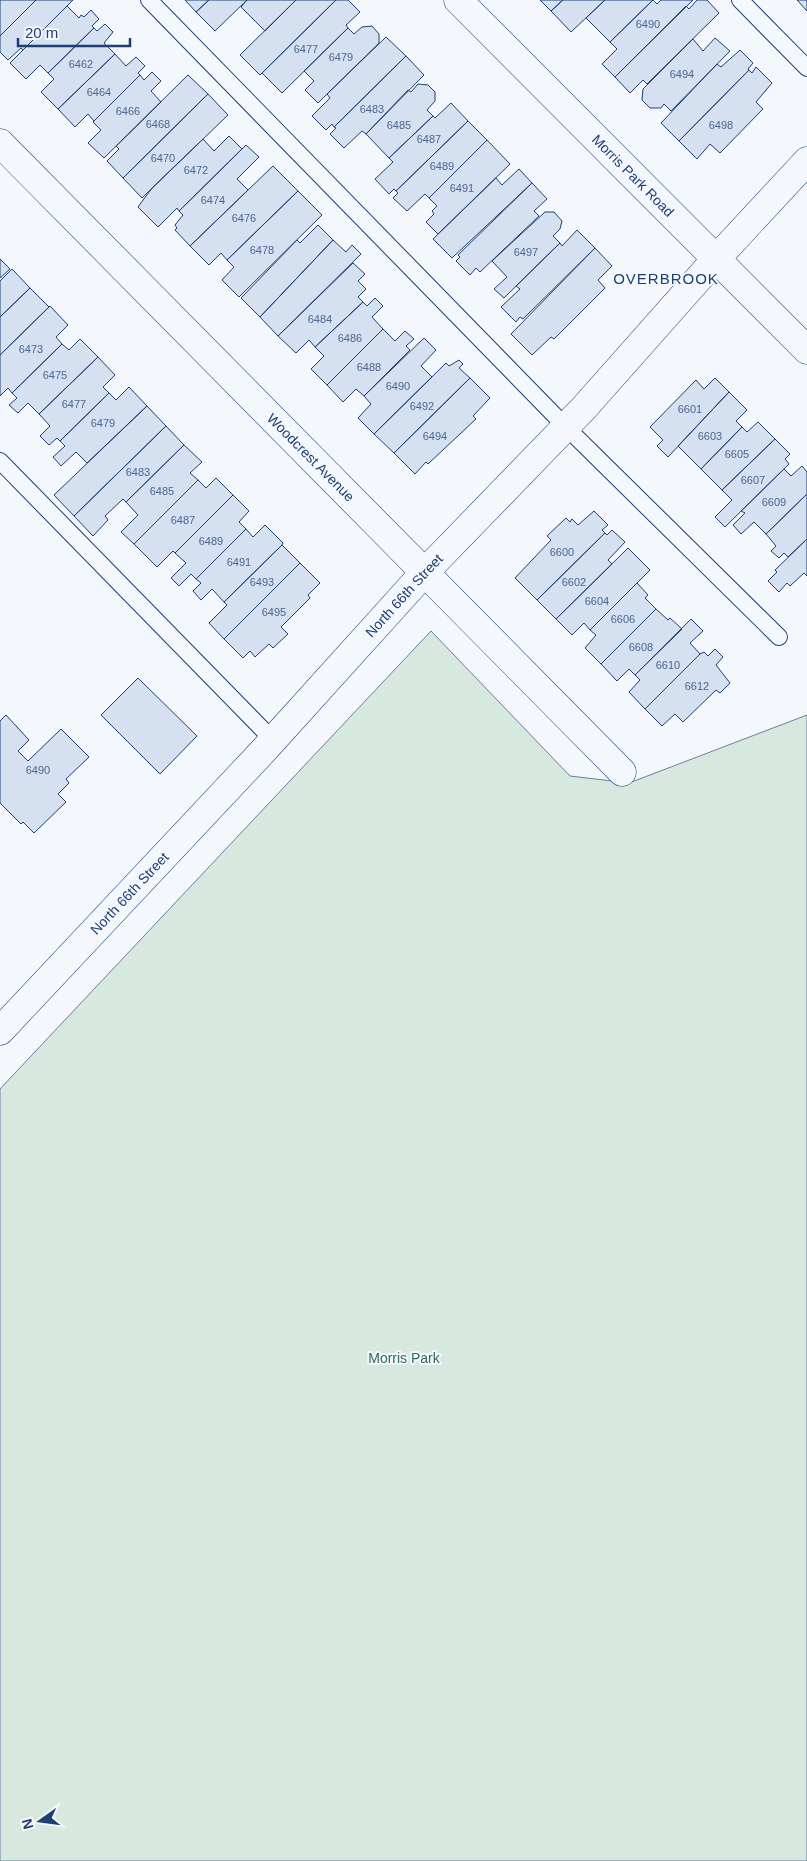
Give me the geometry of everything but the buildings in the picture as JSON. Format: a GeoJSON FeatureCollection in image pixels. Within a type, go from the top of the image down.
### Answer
{"type":"FeatureCollection","features":[{"type":"Feature","properties":{"kind":"street","name":"Morris Park Road"},"geometry":{"type":"LineString","coordinates":[[458,0],[807,350]]}},
{"type":"Feature","properties":{"kind":"street","name":"Woodcrest Avenue"},"geometry":{"type":"LineString","coordinates":[[0,143],[622,772]]}},
{"type":"Feature","properties":{"kind":"street","name":"North 66th Street"},"geometry":{"type":"LineString","coordinates":[[5,1015],[273,740],[424,573],[566,427],[807,160]]}},
{"type":"Feature","properties":{"kind":"lane"},"geometry":{"type":"LineString","coordinates":[[149,0],[566,427],[778,637]]}},
{"type":"Feature","properties":{"kind":"lane"},"geometry":{"type":"LineString","coordinates":[[740,0],[807,68]]}},
{"type":"Feature","properties":{"kind":"lane"},"geometry":{"type":"LineString","coordinates":[[0,461],[273,740]]}},
{"type":"Feature","properties":{"kind":"green space","name":"Morris Park"},"geometry":{"type":"Polygon","coordinates":[[[431,631],[570,776],[629,783],[807,715],[807,1861],[0,1861],[0,1089],[431,631]]]}},
{"type":"Feature","properties":{"kind":"district","name":"OVERBROOK"},"geometry":{"type":"Point","coordinates":[666,279]}}]}
